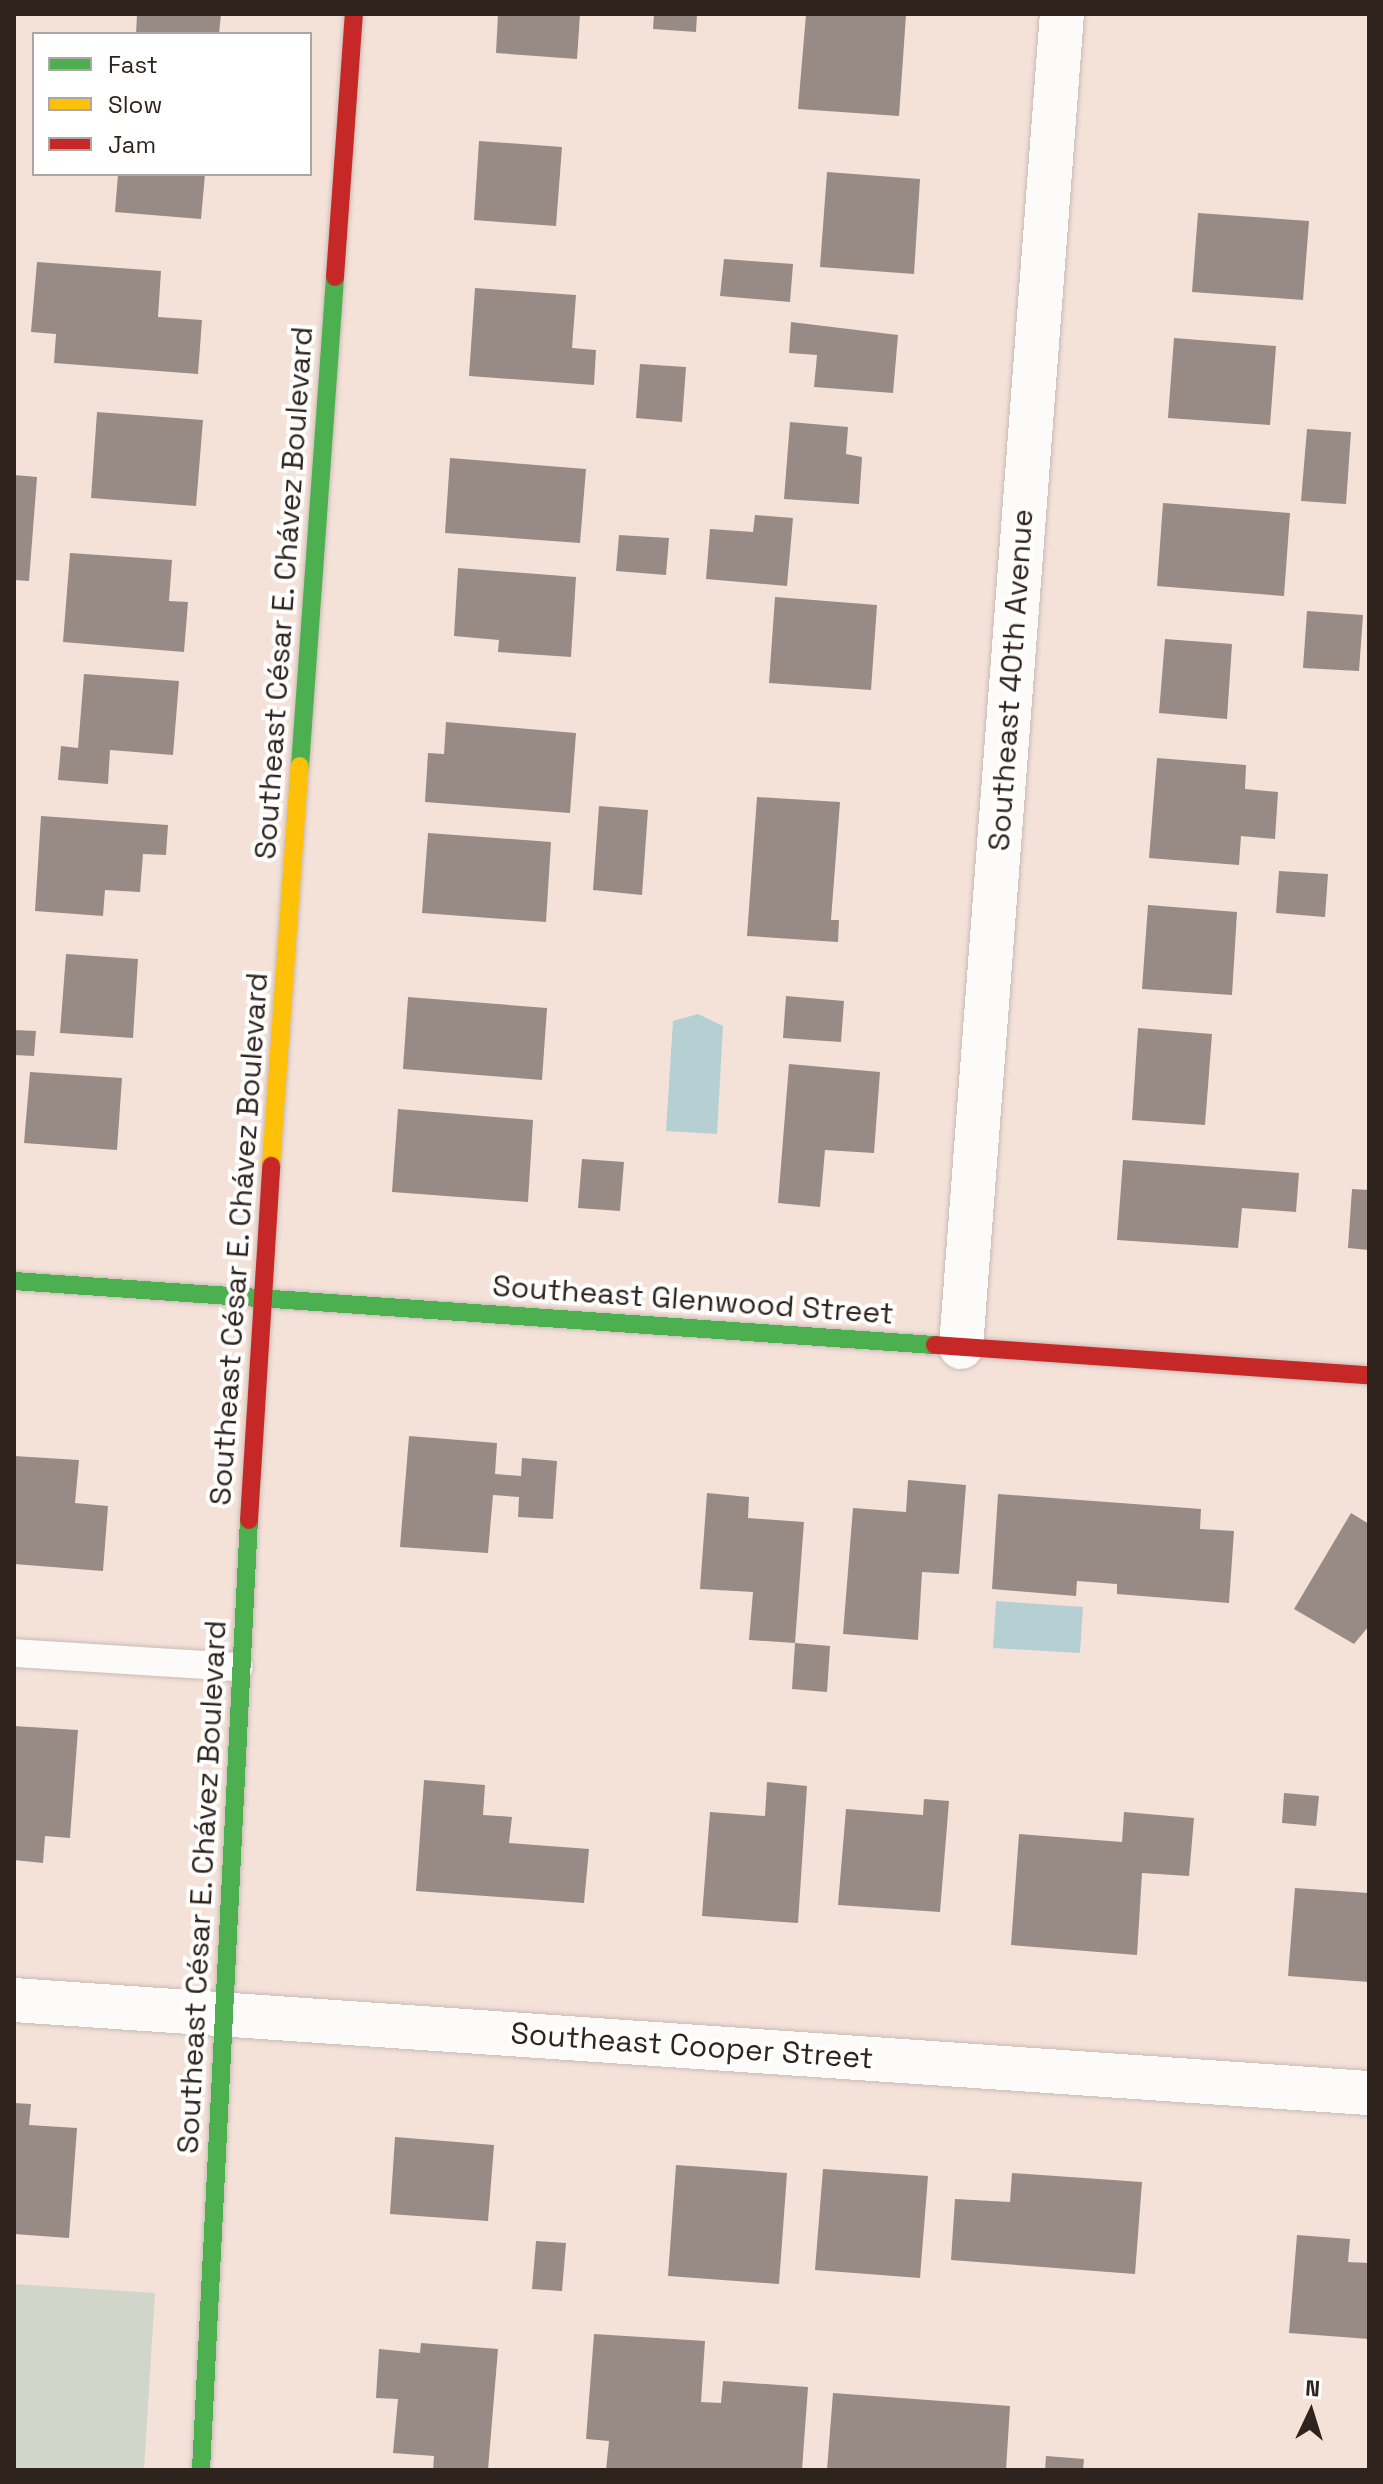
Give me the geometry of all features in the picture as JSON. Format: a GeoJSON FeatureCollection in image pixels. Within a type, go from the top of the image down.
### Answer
{"type":"FeatureCollection","features":[{"type":"Feature","properties":{"kind":"street","name":"Southeast César E. Chávez Boulevard"},"geometry":{"type":"LineString","coordinates":[[201,2470],[225,2014],[239,1667],[262,1299],[354,14]]}},
{"type":"Feature","properties":{"kind":"street","name":"Southeast 40th Avenue"},"geometry":{"type":"LineString","coordinates":[[961,1347],[1062,14]]}},
{"type":"Feature","properties":{"kind":"street","name":"Southeast Glenwood Street"},"geometry":{"type":"LineString","coordinates":[[14,1281],[1369,1375]]}},
{"type":"Feature","properties":{"kind":"street","name":"Southeast Cooper Street"},"geometry":{"type":"LineString","coordinates":[[14,2000],[1369,2093]]}},
{"type":"Feature","properties":{"kind":"lane"},"geometry":{"type":"LineString","coordinates":[[14,1653],[239,1667]]}},
{"type":"Feature","properties":{"kind":"shaded area"},"geometry":{"type":"Polygon","coordinates":[[[14,2284],[155,2293],[144,2470],[14,2470],[14,2284]]]}},
{"type":"Feature","properties":{"kind":"water"},"geometry":{"type":"Polygon","coordinates":[[[698,1014],[723,1026],[717,1134],[666,1131],[673,1021],[698,1014]]]}},
{"type":"Feature","properties":{"kind":"water"},"geometry":{"type":"Polygon","coordinates":[[[996,1601],[1083,1607],[1080,1653],[993,1648],[996,1601]]]}},
{"type":"Feature","properties":{"kind":"building"},"geometry":{"type":"Polygon","coordinates":[[[137,14],[221,14],[219,32],[136,32],[137,14]]]}},
{"type":"Feature","properties":{"kind":"building"},"geometry":{"type":"Polygon","coordinates":[[[498,14],[580,14],[577,59],[496,53],[498,14]]]}},
{"type":"Feature","properties":{"kind":"building"},"geometry":{"type":"Polygon","coordinates":[[[654,14],[697,14],[696,32],[653,29],[654,14]]]}},
{"type":"Feature","properties":{"kind":"building"},"geometry":{"type":"Polygon","coordinates":[[[806,14],[906,15],[899,116],[798,109],[806,14]]]}},
{"type":"Feature","properties":{"kind":"building"},"geometry":{"type":"Polygon","coordinates":[[[479,141],[562,147],[556,226],[474,220],[479,141]]]}},
{"type":"Feature","properties":{"kind":"building"},"geometry":{"type":"Polygon","coordinates":[[[827,172],[920,179],[914,274],[820,267],[827,172]]]}},
{"type":"Feature","properties":{"kind":"building"},"geometry":{"type":"Polygon","coordinates":[[[118,176],[205,176],[201,219],[115,212],[118,176]]]}},
{"type":"Feature","properties":{"kind":"building"},"geometry":{"type":"Polygon","coordinates":[[[1198,213],[1309,221],[1303,300],[1192,292],[1198,213]]]}},
{"type":"Feature","properties":{"kind":"building"},"geometry":{"type":"Polygon","coordinates":[[[724,259],[793,264],[790,302],[720,296],[724,259]]]}},
{"type":"Feature","properties":{"kind":"building"},"geometry":{"type":"Polygon","coordinates":[[[37,262],[161,271],[158,317],[202,320],[198,374],[54,363],[56,334],[31,332],[37,262]]]}},
{"type":"Feature","properties":{"kind":"building"},"geometry":{"type":"Polygon","coordinates":[[[475,288],[576,295],[572,348],[596,350],[594,385],[469,376],[475,288]]]}},
{"type":"Feature","properties":{"kind":"building"},"geometry":{"type":"Polygon","coordinates":[[[791,322],[898,335],[893,393],[814,387],[817,355],[789,353],[791,322]]]}},
{"type":"Feature","properties":{"kind":"building"},"geometry":{"type":"Polygon","coordinates":[[[1174,338],[1276,346],[1270,425],[1168,418],[1174,338]]]}},
{"type":"Feature","properties":{"kind":"building"},"geometry":{"type":"Polygon","coordinates":[[[640,364],[686,367],[682,422],[636,418],[640,364]]]}},
{"type":"Feature","properties":{"kind":"building"},"geometry":{"type":"Polygon","coordinates":[[[97,412],[203,420],[196,506],[91,498],[97,412]]]}},
{"type":"Feature","properties":{"kind":"building"},"geometry":{"type":"Polygon","coordinates":[[[790,422],[848,427],[846,454],[862,457],[859,504],[784,499],[790,422]]]}},
{"type":"Feature","properties":{"kind":"building"},"geometry":{"type":"Polygon","coordinates":[[[1307,429],[1351,432],[1346,504],[1301,501],[1307,429]]]}},
{"type":"Feature","properties":{"kind":"building"},"geometry":{"type":"Polygon","coordinates":[[[450,458],[586,469],[580,543],[445,533],[450,458]]]}},
{"type":"Feature","properties":{"kind":"building"},"geometry":{"type":"Polygon","coordinates":[[[14,475],[37,477],[29,581],[14,580],[14,475]]]}},
{"type":"Feature","properties":{"kind":"building"},"geometry":{"type":"Polygon","coordinates":[[[1163,503],[1290,513],[1284,596],[1157,586],[1163,503]]]}},
{"type":"Feature","properties":{"kind":"building"},"geometry":{"type":"Polygon","coordinates":[[[755,515],[793,518],[787,586],[706,579],[710,529],[753,532],[755,515]]]}},
{"type":"Feature","properties":{"kind":"building"},"geometry":{"type":"Polygon","coordinates":[[[619,535],[669,538],[666,575],[616,571],[619,535]]]}},
{"type":"Feature","properties":{"kind":"building"},"geometry":{"type":"Polygon","coordinates":[[[70,553],[172,560],[169,601],[188,602],[184,652],[63,642],[70,553]]]}},
{"type":"Feature","properties":{"kind":"building"},"geometry":{"type":"Polygon","coordinates":[[[458,568],[576,577],[571,657],[498,652],[499,640],[454,636],[458,568]]]}},
{"type":"Feature","properties":{"kind":"building"},"geometry":{"type":"Polygon","coordinates":[[[775,597],[877,605],[871,690],[769,683],[775,597]]]}},
{"type":"Feature","properties":{"kind":"building"},"geometry":{"type":"Polygon","coordinates":[[[1307,611],[1363,615],[1359,671],[1303,668],[1307,611]]]}},
{"type":"Feature","properties":{"kind":"building"},"geometry":{"type":"Polygon","coordinates":[[[1165,639],[1232,644],[1227,719],[1159,713],[1165,639]]]}},
{"type":"Feature","properties":{"kind":"building"},"geometry":{"type":"Polygon","coordinates":[[[84,674],[179,681],[173,755],[110,750],[108,784],[58,780],[61,746],[78,748],[84,674]]]}},
{"type":"Feature","properties":{"kind":"building"},"geometry":{"type":"Polygon","coordinates":[[[446,722],[576,733],[570,813],[425,802],[428,753],[444,754],[446,722]]]}},
{"type":"Feature","properties":{"kind":"building"},"geometry":{"type":"Polygon","coordinates":[[[1157,758],[1246,765],[1245,789],[1278,792],[1275,839],[1241,836],[1239,865],[1149,858],[1157,758]]]}},
{"type":"Feature","properties":{"kind":"building"},"geometry":{"type":"Polygon","coordinates":[[[757,797],[840,802],[831,920],[839,920],[838,942],[747,936],[757,797]]]}},
{"type":"Feature","properties":{"kind":"building"},"geometry":{"type":"Polygon","coordinates":[[[599,806],[648,810],[642,895],[593,890],[599,806]]]}},
{"type":"Feature","properties":{"kind":"building"},"geometry":{"type":"Polygon","coordinates":[[[41,816],[168,825],[166,855],[143,854],[140,892],[105,890],[103,916],[35,911],[41,816]]]}},
{"type":"Feature","properties":{"kind":"building"},"geometry":{"type":"Polygon","coordinates":[[[428,833],[551,842],[546,922],[422,913],[428,833]]]}},
{"type":"Feature","properties":{"kind":"building"},"geometry":{"type":"Polygon","coordinates":[[[1279,871],[1328,874],[1325,917],[1276,913],[1279,871]]]}},
{"type":"Feature","properties":{"kind":"building"},"geometry":{"type":"Polygon","coordinates":[[[1148,905],[1237,912],[1232,995],[1142,989],[1148,905]]]}},
{"type":"Feature","properties":{"kind":"building"},"geometry":{"type":"Polygon","coordinates":[[[66,954],[138,959],[133,1038],[60,1033],[66,954]]]}},
{"type":"Feature","properties":{"kind":"building"},"geometry":{"type":"Polygon","coordinates":[[[786,996],[844,1001],[841,1042],[783,1038],[786,996]]]}},
{"type":"Feature","properties":{"kind":"building"},"geometry":{"type":"Polygon","coordinates":[[[408,997],[547,1008],[542,1080],[403,1069],[408,997]]]}},
{"type":"Feature","properties":{"kind":"building"},"geometry":{"type":"Polygon","coordinates":[[[1138,1028],[1212,1034],[1205,1125],[1132,1120],[1138,1028]]]}},
{"type":"Feature","properties":{"kind":"building"},"geometry":{"type":"Polygon","coordinates":[[[14,1030],[36,1031],[34,1056],[14,1055],[14,1030]]]}},
{"type":"Feature","properties":{"kind":"building"},"geometry":{"type":"Polygon","coordinates":[[[789,1064],[880,1072],[874,1153],[825,1150],[820,1207],[778,1203],[789,1064]]]}},
{"type":"Feature","properties":{"kind":"building"},"geometry":{"type":"Polygon","coordinates":[[[30,1072],[122,1078],[117,1150],[24,1143],[30,1072]]]}},
{"type":"Feature","properties":{"kind":"building"},"geometry":{"type":"Polygon","coordinates":[[[398,1109],[533,1120],[528,1202],[392,1192],[398,1109]]]}},
{"type":"Feature","properties":{"kind":"building"},"geometry":{"type":"Polygon","coordinates":[[[582,1159],[624,1162],[620,1211],[578,1208],[582,1159]]]}},
{"type":"Feature","properties":{"kind":"building"},"geometry":{"type":"Polygon","coordinates":[[[1123,1160],[1299,1173],[1296,1212],[1242,1208],[1238,1248],[1117,1240],[1123,1160]]]}},
{"type":"Feature","properties":{"kind":"building"},"geometry":{"type":"Polygon","coordinates":[[[1352,1189],[1369,1190],[1369,1250],[1348,1248],[1352,1189]]]}},
{"type":"Feature","properties":{"kind":"building"},"geometry":{"type":"Polygon","coordinates":[[[409,1436],[497,1443],[495,1474],[521,1476],[522,1458],[557,1461],[553,1519],[518,1517],[519,1497],[493,1495],[488,1553],[400,1547],[409,1436]]]}},
{"type":"Feature","properties":{"kind":"building"},"geometry":{"type":"Polygon","coordinates":[[[14,1456],[79,1460],[75,1503],[108,1506],[103,1571],[14,1564],[14,1456]]]}},
{"type":"Feature","properties":{"kind":"building"},"geometry":{"type":"Polygon","coordinates":[[[908,1480],[966,1485],[959,1574],[922,1572],[918,1640],[843,1634],[853,1508],[906,1512],[908,1480]]]}},
{"type":"Feature","properties":{"kind":"building"},"geometry":{"type":"Polygon","coordinates":[[[707,1493],[749,1497],[748,1518],[804,1522],[795,1643],[749,1640],[753,1592],[700,1589],[707,1493]]]}},
{"type":"Feature","properties":{"kind":"building"},"geometry":{"type":"Polygon","coordinates":[[[998,1494],[1201,1509],[1200,1529],[1234,1531],[1229,1603],[1117,1594],[1117,1584],[1077,1581],[1076,1596],[992,1589],[998,1494]]]}},
{"type":"Feature","properties":{"kind":"building"},"geometry":{"type":"Polygon","coordinates":[[[1351,1513],[1369,1524],[1369,1626],[1354,1644],[1294,1609],[1351,1513]]]}},
{"type":"Feature","properties":{"kind":"building"},"geometry":{"type":"Polygon","coordinates":[[[795,1643],[830,1646],[827,1692],[792,1689],[795,1643]]]}},
{"type":"Feature","properties":{"kind":"building"},"geometry":{"type":"Polygon","coordinates":[[[14,1726],[78,1730],[70,1838],[45,1836],[43,1863],[14,1860],[14,1726]]]}},
{"type":"Feature","properties":{"kind":"building"},"geometry":{"type":"Polygon","coordinates":[[[424,1780],[485,1785],[483,1815],[512,1817],[509,1843],[589,1849],[584,1903],[416,1891],[424,1780]]]}},
{"type":"Feature","properties":{"kind":"building"},"geometry":{"type":"Polygon","coordinates":[[[767,1782],[807,1786],[798,1923],[702,1916],[710,1812],[765,1816],[767,1782]]]}},
{"type":"Feature","properties":{"kind":"building"},"geometry":{"type":"Polygon","coordinates":[[[1284,1793],[1319,1796],[1316,1826],[1282,1823],[1284,1793]]]}},
{"type":"Feature","properties":{"kind":"building"},"geometry":{"type":"Polygon","coordinates":[[[924,1799],[949,1801],[940,1912],[838,1905],[846,1809],[923,1815],[924,1799]]]}},
{"type":"Feature","properties":{"kind":"building"},"geometry":{"type":"Polygon","coordinates":[[[1124,1812],[1194,1818],[1189,1876],[1142,1873],[1137,1955],[1011,1945],[1019,1834],[1122,1842],[1124,1812]]]}},
{"type":"Feature","properties":{"kind":"building"},"geometry":{"type":"Polygon","coordinates":[[[1295,1888],[1369,1893],[1369,1982],[1288,1976],[1295,1888]]]}},
{"type":"Feature","properties":{"kind":"building"},"geometry":{"type":"Polygon","coordinates":[[[14,2103],[31,2104],[29,2125],[77,2128],[69,2238],[14,2234],[14,2103]]]}},
{"type":"Feature","properties":{"kind":"building"},"geometry":{"type":"Polygon","coordinates":[[[395,2137],[494,2145],[488,2221],[390,2214],[395,2137]]]}},
{"type":"Feature","properties":{"kind":"building"},"geometry":{"type":"Polygon","coordinates":[[[676,2165],[787,2173],[779,2284],[668,2276],[676,2165]]]}},
{"type":"Feature","properties":{"kind":"building"},"geometry":{"type":"Polygon","coordinates":[[[823,2169],[928,2176],[920,2278],[815,2270],[823,2169]]]}},
{"type":"Feature","properties":{"kind":"building"},"geometry":{"type":"Polygon","coordinates":[[[1012,2173],[1142,2182],[1135,2274],[951,2260],[955,2199],[1010,2202],[1012,2173]]]}},
{"type":"Feature","properties":{"kind":"building"},"geometry":{"type":"Polygon","coordinates":[[[1297,2235],[1350,2239],[1348,2262],[1369,2263],[1369,2339],[1289,2333],[1297,2235]]]}},
{"type":"Feature","properties":{"kind":"building"},"geometry":{"type":"Polygon","coordinates":[[[536,2241],[566,2243],[562,2291],[532,2289],[536,2241]]]}},
{"type":"Feature","properties":{"kind":"building"},"geometry":{"type":"Polygon","coordinates":[[[594,2334],[705,2341],[701,2402],[721,2403],[723,2381],[808,2387],[802,2470],[606,2470],[609,2441],[586,2439],[594,2334]]]}},
{"type":"Feature","properties":{"kind":"building"},"geometry":{"type":"Polygon","coordinates":[[[421,2343],[498,2349],[488,2470],[433,2470],[434,2456],[393,2453],[398,2399],[376,2398],[379,2349],[420,2353],[421,2343]]]}},
{"type":"Feature","properties":{"kind":"building"},"geometry":{"type":"Polygon","coordinates":[[[833,2393],[1010,2406],[1006,2470],[827,2470],[833,2393]]]}},
{"type":"Feature","properties":{"kind":"building"},"geometry":{"type":"Polygon","coordinates":[[[1046,2456],[1084,2459],[1083,2470],[1045,2470],[1046,2456]]]}},
{"type":"Feature","properties":{"kind":"traffic: fast"},"geometry":{"type":"LineString","coordinates":[[300,766],[335,277]]}},
{"type":"Feature","properties":{"kind":"traffic: fast"},"geometry":{"type":"LineString","coordinates":[[14,1281],[935,1345]]}},
{"type":"Feature","properties":{"kind":"traffic: fast"},"geometry":{"type":"LineString","coordinates":[[201,2470],[249,1520]]}},
{"type":"Feature","properties":{"kind":"traffic: slow"},"geometry":{"type":"LineString","coordinates":[[271,1166],[300,766]]}},
{"type":"Feature","properties":{"kind":"traffic: jam"},"geometry":{"type":"LineString","coordinates":[[335,277],[354,14]]}},
{"type":"Feature","properties":{"kind":"traffic: jam"},"geometry":{"type":"LineString","coordinates":[[249,1520],[271,1166]]}},
{"type":"Feature","properties":{"kind":"traffic: jam"},"geometry":{"type":"LineString","coordinates":[[935,1345],[1369,1375]]}}]}
